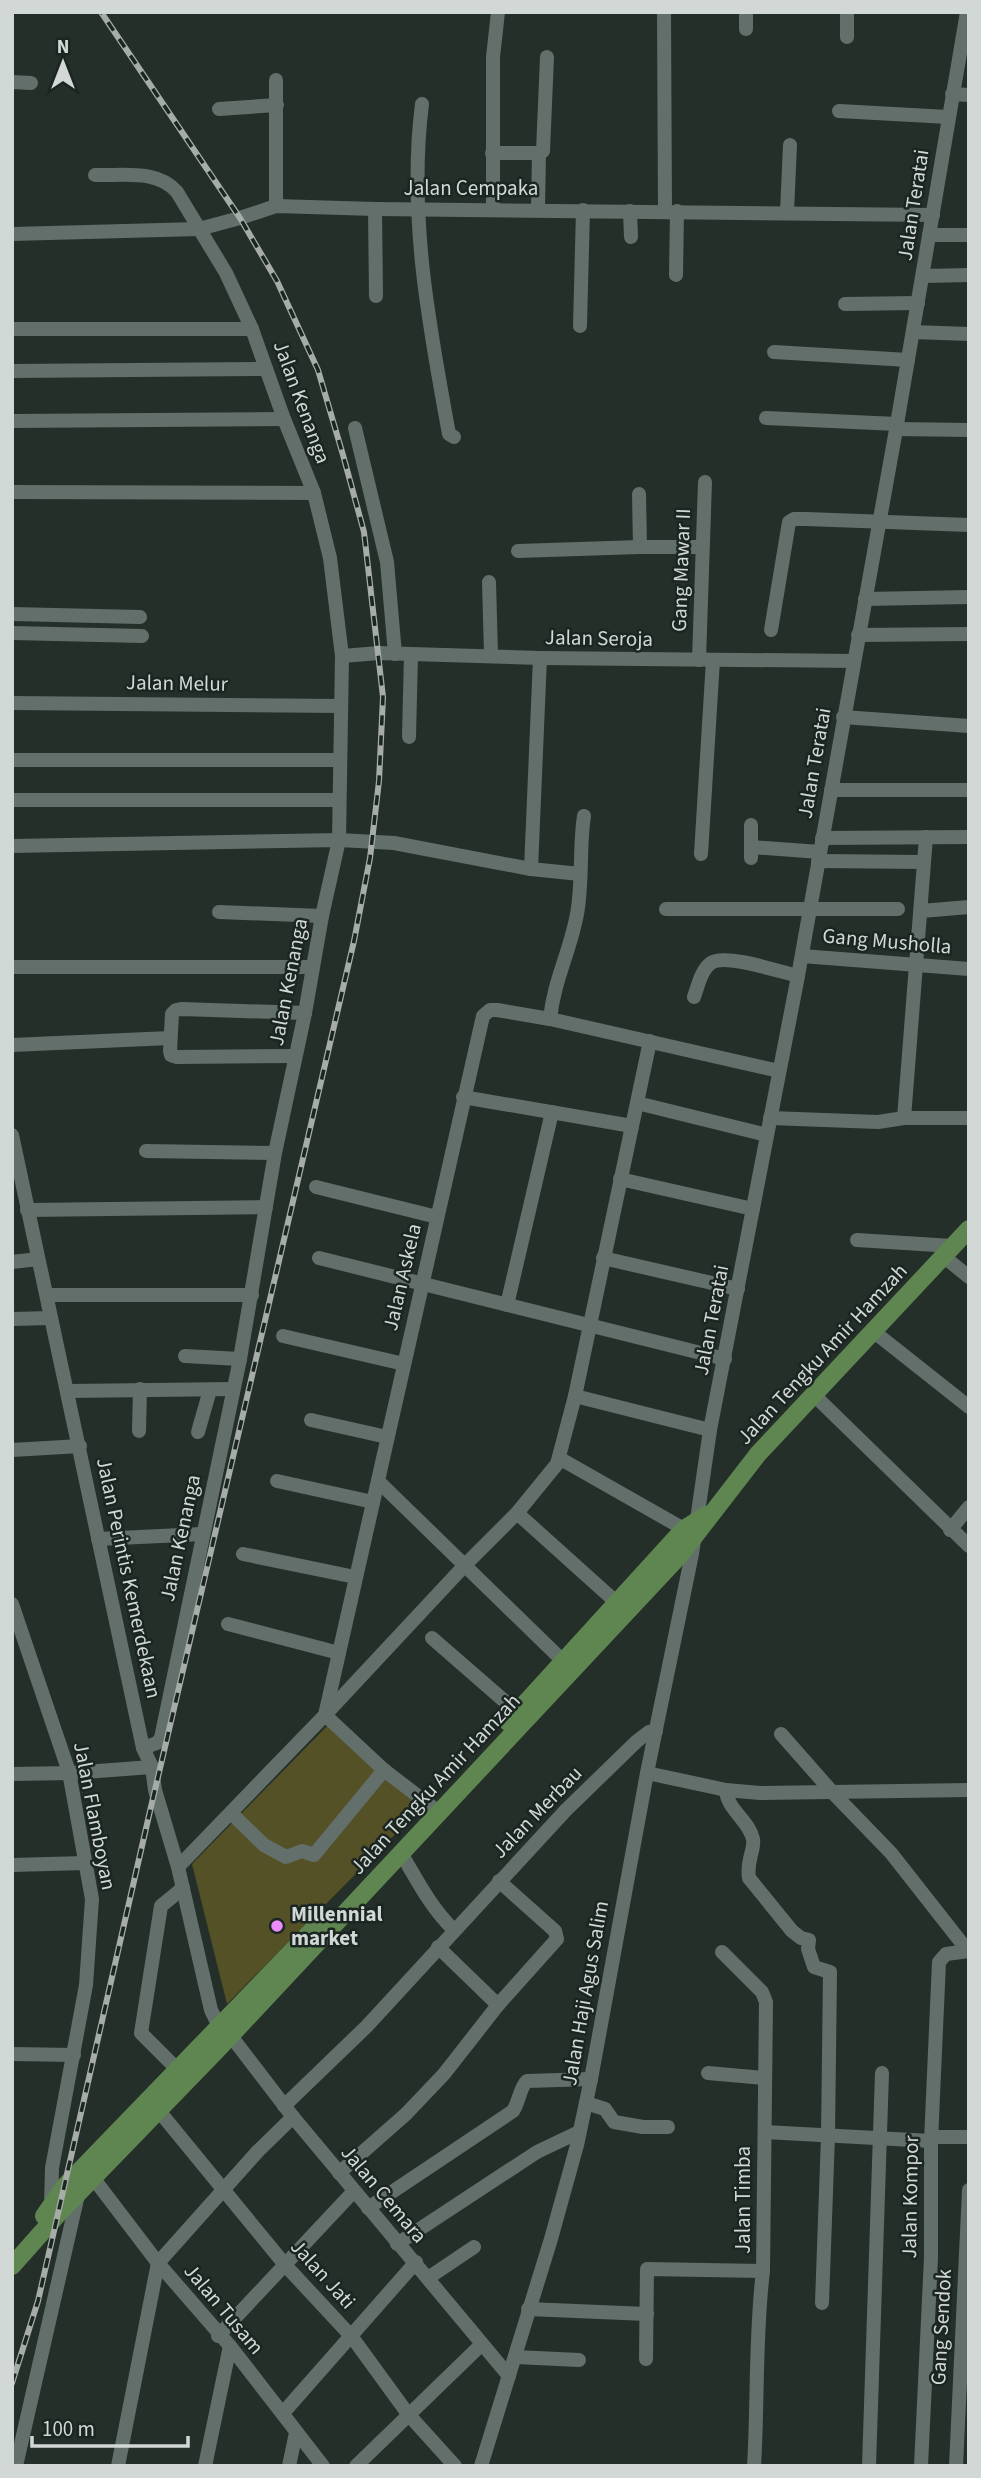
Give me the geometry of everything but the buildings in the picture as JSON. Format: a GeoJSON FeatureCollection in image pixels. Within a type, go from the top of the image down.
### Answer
{"type":"FeatureCollection","features":[{"type":"Feature","properties":{"kind":"main road","name":"Jalan Tengku Amir Hamzah"},"geometry":{"type":"LineString","coordinates":[[12,2266],[159,2112],[225,2031],[435,1810],[758,1454],[969,1229]]}},
{"type":"Feature","properties":{"kind":"main road","name":"Jalan Tengku Amir Hamzah"},"geometry":{"type":"LineString","coordinates":[[12,2249],[51,2209],[65,2186],[178,2070],[225,2031],[401,1853],[562,1660],[616,1602],[697,1524]]}},
{"type":"Feature","properties":{"kind":"street"},"geometry":{"type":"LineString","coordinates":[[492,209],[493,57],[498,12]]}},
{"type":"Feature","properties":{"kind":"street"},"geometry":{"type":"LineString","coordinates":[[664,12],[671,211],[677,275]]}},
{"type":"Feature","properties":{"kind":"street"},"geometry":{"type":"LineString","coordinates":[[746,12],[746,29]]}},
{"type":"Feature","properties":{"kind":"street"},"geometry":{"type":"LineString","coordinates":[[847,12],[847,37]]}},
{"type":"Feature","properties":{"kind":"street","name":"Jalan Teratai"},"geometry":{"type":"LineString","coordinates":[[697,1524],[710,1430],[802,956],[967,18]]}},
{"type":"Feature","properties":{"kind":"street"},"geometry":{"type":"LineString","coordinates":[[538,209],[539,153],[543,149],[547,57]]}},
{"type":"Feature","properties":{"kind":"street"},"geometry":{"type":"LineString","coordinates":[[276,80],[276,206]]}},
{"type":"Feature","properties":{"kind":"street"},"geometry":{"type":"LineString","coordinates":[[12,82],[31,83]]}},
{"type":"Feature","properties":{"kind":"street"},"geometry":{"type":"LineString","coordinates":[[953,94],[969,95]]}},
{"type":"Feature","properties":{"kind":"street"},"geometry":{"type":"LineString","coordinates":[[422,104],[418,132],[418,208],[429,324],[449,434],[454,437]]}},
{"type":"Feature","properties":{"kind":"street"},"geometry":{"type":"LineString","coordinates":[[219,109],[277,105]]}},
{"type":"Feature","properties":{"kind":"street"},"geometry":{"type":"LineString","coordinates":[[839,111],[948,117]]}},
{"type":"Feature","properties":{"kind":"street"},"geometry":{"type":"LineString","coordinates":[[787,212],[790,145]]}},
{"type":"Feature","properties":{"kind":"street"},"geometry":{"type":"LineString","coordinates":[[492,153],[539,153]]}},
{"type":"Feature","properties":{"kind":"street","name":"Jalan Kenanga"},"geometry":{"type":"LineString","coordinates":[[95,175],[160,177],[168,181],[226,274],[252,329],[314,493],[330,558],[342,656],[339,840],[321,916],[305,1013],[275,1153],[253,1295],[161,1738],[157,1743],[144,1748]]}},
{"type":"Feature","properties":{"kind":"street","name":"Jalan Cempaka"},"geometry":{"type":"LineString","coordinates":[[12,234],[199,229],[240,219],[276,206],[933,215]]}},
{"type":"Feature","properties":{"kind":"street"},"geometry":{"type":"LineString","coordinates":[[375,209],[376,296]]}},
{"type":"Feature","properties":{"kind":"street"},"geometry":{"type":"LineString","coordinates":[[580,326],[583,210]]}},
{"type":"Feature","properties":{"kind":"street"},"geometry":{"type":"LineString","coordinates":[[630,211],[631,237]]}},
{"type":"Feature","properties":{"kind":"street"},"geometry":{"type":"LineString","coordinates":[[929,235],[969,235]]}},
{"type":"Feature","properties":{"kind":"street"},"geometry":{"type":"LineString","coordinates":[[923,276],[969,275]]}},
{"type":"Feature","properties":{"kind":"street"},"geometry":{"type":"LineString","coordinates":[[845,304],[918,303]]}},
{"type":"Feature","properties":{"kind":"street"},"geometry":{"type":"LineString","coordinates":[[12,329],[252,329]]}},
{"type":"Feature","properties":{"kind":"street"},"geometry":{"type":"LineString","coordinates":[[913,332],[969,334]]}},
{"type":"Feature","properties":{"kind":"street"},"geometry":{"type":"LineString","coordinates":[[774,352],[908,360]]}},
{"type":"Feature","properties":{"kind":"street"},"geometry":{"type":"LineString","coordinates":[[12,371],[266,369]]}},
{"type":"Feature","properties":{"kind":"street"},"geometry":{"type":"LineString","coordinates":[[766,418],[969,430]]}},
{"type":"Feature","properties":{"kind":"street"},"geometry":{"type":"LineString","coordinates":[[12,421],[284,419]]}},
{"type":"Feature","properties":{"kind":"street"},"geometry":{"type":"LineString","coordinates":[[355,428],[385,551],[403,654],[409,737]]}},
{"type":"Feature","properties":{"kind":"street","name":"Gang Mawar II"},"geometry":{"type":"LineString","coordinates":[[701,854],[706,660],[702,547],[705,482]]}},
{"type":"Feature","properties":{"kind":"street"},"geometry":{"type":"LineString","coordinates":[[12,492],[314,493]]}},
{"type":"Feature","properties":{"kind":"street"},"geometry":{"type":"LineString","coordinates":[[639,494],[640,547]]}},
{"type":"Feature","properties":{"kind":"street"},"geometry":{"type":"LineString","coordinates":[[771,630],[789,522],[806,520],[969,524]]}},
{"type":"Feature","properties":{"kind":"street"},"geometry":{"type":"LineString","coordinates":[[518,551],[702,547]]}},
{"type":"Feature","properties":{"kind":"street"},"geometry":{"type":"LineString","coordinates":[[489,582],[491,655]]}},
{"type":"Feature","properties":{"kind":"street"},"geometry":{"type":"LineString","coordinates":[[865,599],[969,597]]}},
{"type":"Feature","properties":{"kind":"street"},"geometry":{"type":"LineString","coordinates":[[12,614],[140,617]]}},
{"type":"Feature","properties":{"kind":"street"},"geometry":{"type":"LineString","coordinates":[[12,634],[142,636]]}},
{"type":"Feature","properties":{"kind":"street"},"geometry":{"type":"LineString","coordinates":[[858,635],[969,634]]}},
{"type":"Feature","properties":{"kind":"street","name":"Jalan Seroja"},"geometry":{"type":"LineString","coordinates":[[342,656],[403,654],[854,661]]}},
{"type":"Feature","properties":{"kind":"street"},"geometry":{"type":"LineString","coordinates":[[531,869],[540,658]]}},
{"type":"Feature","properties":{"kind":"street","name":"Jalan Melur"},"geometry":{"type":"LineString","coordinates":[[12,702],[341,706]]}},
{"type":"Feature","properties":{"kind":"street"},"geometry":{"type":"LineString","coordinates":[[843,717],[969,726]]}},
{"type":"Feature","properties":{"kind":"street"},"geometry":{"type":"LineString","coordinates":[[12,760],[340,760]]}},
{"type":"Feature","properties":{"kind":"street"},"geometry":{"type":"LineString","coordinates":[[831,790],[969,790]]}},
{"type":"Feature","properties":{"kind":"street"},"geometry":{"type":"LineString","coordinates":[[12,800],[339,800]]}},
{"type":"Feature","properties":{"kind":"street"},"geometry":{"type":"LineString","coordinates":[[550,1019],[553,994],[568,951],[577,912],[580,836],[584,816]]}},
{"type":"Feature","properties":{"kind":"street"},"geometry":{"type":"LineString","coordinates":[[751,825],[751,853],[820,850],[926,837],[969,837]]}},
{"type":"Feature","properties":{"kind":"street"},"geometry":{"type":"LineString","coordinates":[[904,1118],[926,837]]}},
{"type":"Feature","properties":{"kind":"street"},"geometry":{"type":"LineString","coordinates":[[12,846],[339,840],[394,843],[531,869],[580,874]]}},
{"type":"Feature","properties":{"kind":"street"},"geometry":{"type":"LineString","coordinates":[[820,850],[923,862]]}},
{"type":"Feature","properties":{"kind":"street"},"geometry":{"type":"LineString","coordinates":[[921,911],[969,907]]}},
{"type":"Feature","properties":{"kind":"street"},"geometry":{"type":"LineString","coordinates":[[666,909],[898,908]]}},
{"type":"Feature","properties":{"kind":"street"},"geometry":{"type":"LineString","coordinates":[[219,912],[321,916]]}},
{"type":"Feature","properties":{"kind":"street","name":"Gang Musholla"},"geometry":{"type":"LineString","coordinates":[[802,956],[969,969]]}},
{"type":"Feature","properties":{"kind":"street"},"geometry":{"type":"LineString","coordinates":[[694,997],[703,973],[711,963],[719,960],[730,960],[798,976]]}},
{"type":"Feature","properties":{"kind":"street"},"geometry":{"type":"LineString","coordinates":[[12,967],[312,967]]}},
{"type":"Feature","properties":{"kind":"street"},"geometry":{"type":"LineString","coordinates":[[295,1056],[171,1055],[172,1014],[176,1010],[305,1013]]}},
{"type":"Feature","properties":{"kind":"street","name":"Jalan Askela"},"geometry":{"type":"LineString","coordinates":[[325,1715],[463,1097],[485,1013],[496,1010],[550,1019],[779,1071]]}},
{"type":"Feature","properties":{"kind":"street"},"geometry":{"type":"LineString","coordinates":[[12,1045],[170,1038]]}},
{"type":"Feature","properties":{"kind":"street"},"geometry":{"type":"LineString","coordinates":[[178,1867],[517,1513],[552,1471],[559,1458],[575,1396],[650,1041]]}},
{"type":"Feature","properties":{"kind":"street"},"geometry":{"type":"LineString","coordinates":[[463,1097],[632,1126]]}},
{"type":"Feature","properties":{"kind":"street"},"geometry":{"type":"LineString","coordinates":[[637,1102],[767,1135]]}},
{"type":"Feature","properties":{"kind":"street"},"geometry":{"type":"LineString","coordinates":[[507,1306],[552,1112]]}},
{"type":"Feature","properties":{"kind":"street"},"geometry":{"type":"LineString","coordinates":[[770,1118],[878,1122],[904,1118],[969,1118]]}},
{"type":"Feature","properties":{"kind":"street","name":"Jalan Perintis Kemerdekaan"},"geometry":{"type":"LineString","coordinates":[[12,1136],[144,1748],[152,1767],[155,1790],[178,1867],[207,1999],[225,2031]]}},
{"type":"Feature","properties":{"kind":"street"},"geometry":{"type":"LineString","coordinates":[[146,1151],[275,1153]]}},
{"type":"Feature","properties":{"kind":"street"},"geometry":{"type":"LineString","coordinates":[[620,1179],[753,1209]]}},
{"type":"Feature","properties":{"kind":"street"},"geometry":{"type":"LineString","coordinates":[[316,1187],[437,1217]]}},
{"type":"Feature","properties":{"kind":"street"},"geometry":{"type":"LineString","coordinates":[[27,1210],[266,1207]]}},
{"type":"Feature","properties":{"kind":"street"},"geometry":{"type":"LineString","coordinates":[[857,1240],[948,1251],[969,1277]]}},
{"type":"Feature","properties":{"kind":"street"},"geometry":{"type":"LineString","coordinates":[[319,1258],[725,1359]]}},
{"type":"Feature","properties":{"kind":"street"},"geometry":{"type":"LineString","coordinates":[[603,1258],[738,1289]]}},
{"type":"Feature","properties":{"kind":"street"},"geometry":{"type":"LineString","coordinates":[[12,1262],[38,1259]]}},
{"type":"Feature","properties":{"kind":"street"},"geometry":{"type":"LineString","coordinates":[[47,1295],[253,1295]]}},
{"type":"Feature","properties":{"kind":"street"},"geometry":{"type":"LineString","coordinates":[[12,1319],[51,1318]]}},
{"type":"Feature","properties":{"kind":"street"},"geometry":{"type":"LineString","coordinates":[[873,1331],[969,1407]]}},
{"type":"Feature","properties":{"kind":"street"},"geometry":{"type":"LineString","coordinates":[[283,1336],[404,1364]]}},
{"type":"Feature","properties":{"kind":"street"},"geometry":{"type":"LineString","coordinates":[[185,1356],[240,1359]]}},
{"type":"Feature","properties":{"kind":"street"},"geometry":{"type":"LineString","coordinates":[[139,1431],[140,1389]]}},
{"type":"Feature","properties":{"kind":"street"},"geometry":{"type":"LineString","coordinates":[[69,1391],[233,1389]]}},
{"type":"Feature","properties":{"kind":"street"},"geometry":{"type":"LineString","coordinates":[[198,1432],[210,1390]]}},
{"type":"Feature","properties":{"kind":"street"},"geometry":{"type":"LineString","coordinates":[[814,1395],[969,1546]]}},
{"type":"Feature","properties":{"kind":"street"},"geometry":{"type":"LineString","coordinates":[[575,1396],[710,1430]]}},
{"type":"Feature","properties":{"kind":"street"},"geometry":{"type":"LineString","coordinates":[[311,1420],[387,1437]]}},
{"type":"Feature","properties":{"kind":"street"},"geometry":{"type":"LineString","coordinates":[[12,1450],[80,1446]]}},
{"type":"Feature","properties":{"kind":"street"},"geometry":{"type":"LineString","coordinates":[[559,1458],[697,1524]]}},
{"type":"Feature","properties":{"kind":"street"},"geometry":{"type":"LineString","coordinates":[[277,1481],[373,1502]]}},
{"type":"Feature","properties":{"kind":"street"},"geometry":{"type":"LineString","coordinates":[[377,1481],[466,1564],[562,1660]]}},
{"type":"Feature","properties":{"kind":"street"},"geometry":{"type":"LineString","coordinates":[[950,1530],[969,1507]]}},
{"type":"Feature","properties":{"kind":"street"},"geometry":{"type":"LineString","coordinates":[[517,1513],[616,1602]]}},
{"type":"Feature","properties":{"kind":"street","name":"Jalan Haji Agus Salim"},"geometry":{"type":"LineString","coordinates":[[481,2466],[551,2239],[586,2103],[647,1773],[697,1524]]}},
{"type":"Feature","properties":{"kind":"street"},"geometry":{"type":"LineString","coordinates":[[97,1539],[202,1534]]}},
{"type":"Feature","properties":{"kind":"street"},"geometry":{"type":"LineString","coordinates":[[243,1554],[355,1577]]}},
{"type":"Feature","properties":{"kind":"street","name":"Jalan Flamboyan"},"geometry":{"type":"LineString","coordinates":[[13,1607],[69,1773],[92,1899],[86,1986],[52,2168],[51,2209]]}},
{"type":"Feature","properties":{"kind":"street"},"geometry":{"type":"LineString","coordinates":[[228,1624],[339,1653]]}},
{"type":"Feature","properties":{"kind":"street"},"geometry":{"type":"LineString","coordinates":[[432,1638],[517,1712]]}},
{"type":"Feature","properties":{"kind":"street"},"geometry":{"type":"LineString","coordinates":[[325,1715],[384,1770],[435,1810]]}},
{"type":"Feature","properties":{"kind":"street","name":"Jalan Merbau"},"geometry":{"type":"LineString","coordinates":[[158,2263],[258,2151],[288,2112],[499,1881],[619,1758],[643,1736],[656,1731]]}},
{"type":"Feature","properties":{"kind":"street"},"geometry":{"type":"LineString","coordinates":[[781,1734],[891,1853],[969,1951]]}},
{"type":"Feature","properties":{"kind":"street"},"geometry":{"type":"LineString","coordinates":[[12,1774],[152,1767]]}},
{"type":"Feature","properties":{"kind":"street"},"geometry":{"type":"LineString","coordinates":[[231,1813],[264,1845],[286,1857],[302,1851],[314,1855],[384,1770]]}},
{"type":"Feature","properties":{"kind":"street"},"geometry":{"type":"LineString","coordinates":[[647,1773],[726,1790],[781,1794],[969,1790]]}},
{"type":"Feature","properties":{"kind":"street"},"geometry":{"type":"LineString","coordinates":[[726,1790],[727,1799],[752,1836],[753,1844],[747,1868],[749,1878],[792,1931],[809,1940],[808,1949],[814,1967],[830,1972],[822,2303]]}},
{"type":"Feature","properties":{"kind":"street"},"geometry":{"type":"LineString","coordinates":[[401,1853],[426,1897],[454,1930]]}},
{"type":"Feature","properties":{"kind":"street"},"geometry":{"type":"LineString","coordinates":[[12,1865],[85,1863]]}},
{"type":"Feature","properties":{"kind":"street"},"geometry":{"type":"LineString","coordinates":[[339,2173],[406,2113],[444,2074],[498,2005],[557,1938],[557,1934],[499,1881]]}},
{"type":"Feature","properties":{"kind":"street"},"geometry":{"type":"LineString","coordinates":[[178,2070],[141,2033],[161,1906],[183,1888]]}},
{"type":"Feature","properties":{"kind":"street"},"geometry":{"type":"LineString","coordinates":[[439,1947],[498,2005]]}},
{"type":"Feature","properties":{"kind":"street","name":"Jalan Kompor"},"geometry":{"type":"LineString","coordinates":[[921,2466],[931,2258],[931,2139],[939,1962],[946,1954],[969,1951]]}},
{"type":"Feature","properties":{"kind":"street","name":"Jalan Timba"},"geometry":{"type":"LineString","coordinates":[[722,1952],[766,1999],[763,2271],[759,2306],[754,2466]]}},
{"type":"Feature","properties":{"kind":"street","name":"Jalan Cemara"},"geometry":{"type":"LineString","coordinates":[[225,2031],[288,2112],[509,2376]]}},
{"type":"Feature","properties":{"kind":"street"},"geometry":{"type":"LineString","coordinates":[[12,2054],[74,2055]]}},
{"type":"Feature","properties":{"kind":"street"},"geometry":{"type":"LineString","coordinates":[[869,2466],[882,2073]]}},
{"type":"Feature","properties":{"kind":"street"},"geometry":{"type":"LineString","coordinates":[[708,2074],[765,2078]]}},
{"type":"Feature","properties":{"kind":"street"},"geometry":{"type":"LineString","coordinates":[[368,2208],[513,2112],[523,2084],[527,2081],[591,2079]]}},
{"type":"Feature","properties":{"kind":"street"},"geometry":{"type":"LineString","coordinates":[[586,2103],[605,2109],[614,2122],[643,2127],[668,2127]]}},
{"type":"Feature","properties":{"kind":"street","name":"Jalan Jati"},"geometry":{"type":"LineString","coordinates":[[159,2112],[286,2266],[352,2336],[408,2414],[455,2466]]}},
{"type":"Feature","properties":{"kind":"street"},"geometry":{"type":"LineString","coordinates":[[397,2244],[537,2152],[579,2132]]}},
{"type":"Feature","properties":{"kind":"street"},"geometry":{"type":"LineString","coordinates":[[765,2132],[879,2139],[969,2137]]}},
{"type":"Feature","properties":{"kind":"street","name":"Jalan Tusam"},"geometry":{"type":"LineString","coordinates":[[94,2179],[158,2263],[218,2336],[230,2346],[323,2466]]}},
{"type":"Feature","properties":{"kind":"street","name":"Gang Sendok"},"geometry":{"type":"LineString","coordinates":[[956,2466],[969,2190]]}},
{"type":"Feature","properties":{"kind":"street"},"geometry":{"type":"LineString","coordinates":[[218,2336],[354,2191]]}},
{"type":"Feature","properties":{"kind":"street"},"geometry":{"type":"LineString","coordinates":[[16,2466],[78,2195]]}},
{"type":"Feature","properties":{"kind":"street"},"geometry":{"type":"LineString","coordinates":[[428,2278],[474,2247]]}},
{"type":"Feature","properties":{"kind":"street"},"geometry":{"type":"LineString","coordinates":[[283,2413],[416,2262]]}},
{"type":"Feature","properties":{"kind":"street"},"geometry":{"type":"LineString","coordinates":[[118,2466],[158,2263]]}},
{"type":"Feature","properties":{"kind":"street"},"geometry":{"type":"LineString","coordinates":[[646,2359],[648,2269],[763,2271]]}},
{"type":"Feature","properties":{"kind":"street"},"geometry":{"type":"LineString","coordinates":[[528,2309],[647,2314]]}},
{"type":"Feature","properties":{"kind":"street"},"geometry":{"type":"LineString","coordinates":[[356,2466],[482,2344]]}},
{"type":"Feature","properties":{"kind":"street"},"geometry":{"type":"LineString","coordinates":[[205,2466],[230,2346]]}},
{"type":"Feature","properties":{"kind":"street"},"geometry":{"type":"LineString","coordinates":[[515,2357],[579,2360]]}},
{"type":"Feature","properties":{"kind":"street"},"geometry":{"type":"LineString","coordinates":[[289,2466],[296,2433]]}},
{"type":"Feature","properties":{"kind":"shaded area"},"geometry":{"type":"Polygon","coordinates":[[[327,1726],[424,1805],[227,2004],[192,1864],[327,1726]]]}},
{"type":"Feature","properties":{"kind":"railway"},"geometry":{"type":"LineString","coordinates":[[12,2383],[38,2301],[354,941],[370,858],[379,781],[383,697],[364,532],[318,370],[277,281],[240,218],[101,12]]}},
{"type":"Feature","properties":{"kind":"place","name":"Millennial market"},"geometry":{"type":"Point","coordinates":[277,1926]}}]}
